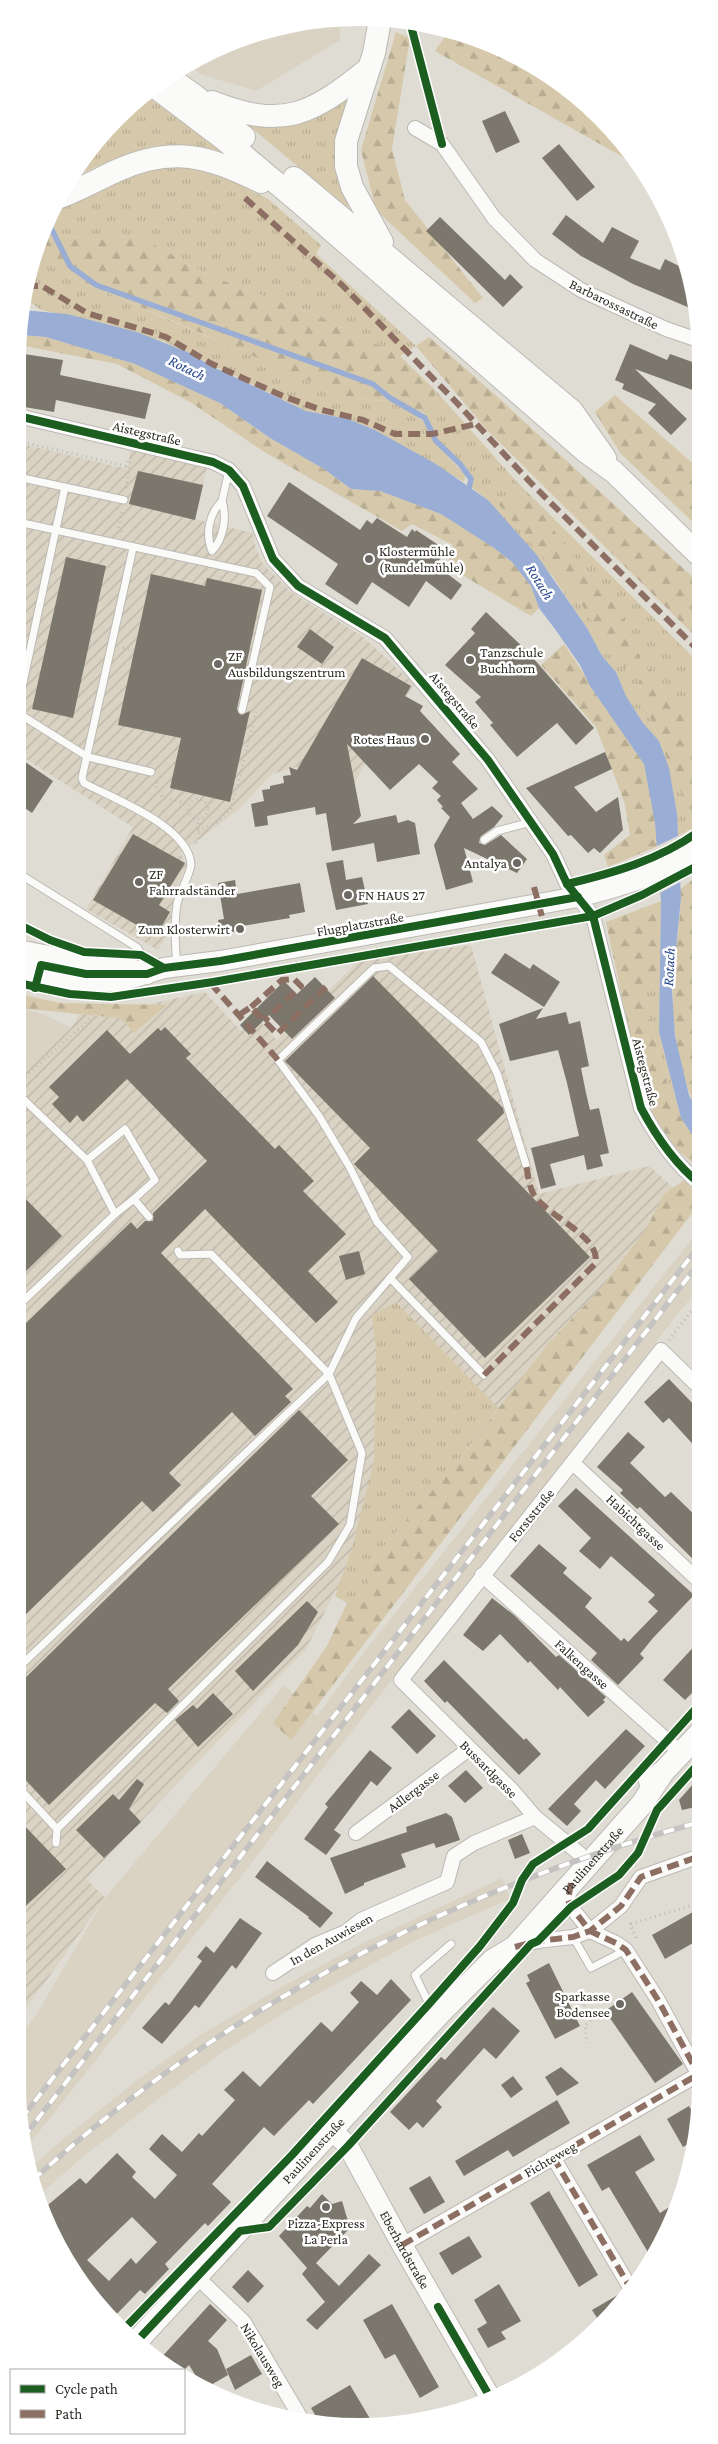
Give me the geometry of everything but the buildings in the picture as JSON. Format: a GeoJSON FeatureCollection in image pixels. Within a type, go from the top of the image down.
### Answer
{"type":"FeatureCollection","features":[{"type":"Feature","properties":{"kind":"main road"},"geometry":{"type":"LineString","coordinates":[[379,27],[374,52],[346,141],[346,166],[352,187],[366,216],[396,262]]}},
{"type":"Feature","properties":{"kind":"main road"},"geometry":{"type":"LineString","coordinates":[[194,95],[236,112],[263,118],[295,114],[322,104],[368,69]]}},
{"type":"Feature","properties":{"kind":"main road"},"geometry":{"type":"LineString","coordinates":[[175,81],[396,262],[572,412],[594,440],[614,472]]}},
{"type":"Feature","properties":{"kind":"main road"},"geometry":{"type":"LineString","coordinates":[[161,91],[298,201],[585,451],[614,472],[692,548]]}},
{"type":"Feature","properties":{"kind":"main road"},"geometry":{"type":"LineString","coordinates":[[72,192],[144,160],[176,155],[205,158],[224,164],[298,201]]}},
{"type":"Feature","properties":{"kind":"main road","name":"Paulinenstraße"},"geometry":{"type":"LineString","coordinates":[[492,1961],[503,1940],[631,1797],[663,1772],[692,1741]]}},
{"type":"Feature","properties":{"kind":"main road","name":"Paulinenstraße"},"geometry":{"type":"LineString","coordinates":[[141,2336],[440,2014],[492,1961],[514,1947],[642,1804],[663,1772]]}},
{"type":"Feature","properties":{"kind":"street","name":"Barbarossastraße"},"geometry":{"type":"LineString","coordinates":[[414,128],[442,144],[494,218],[535,260],[581,290],[666,329],[691,338]]}},
{"type":"Feature","properties":{"kind":"street","name":"Aistegstraße"},"geometry":{"type":"LineString","coordinates":[[26,418],[213,462],[228,470],[243,486],[273,559],[298,586],[385,638],[488,760],[553,854],[567,884],[593,916],[641,1108],[656,1136],[692,1177]]}},
{"type":"Feature","properties":{"kind":"street","name":"Flugplatzstraße"},"geometry":{"type":"LineString","coordinates":[[26,970],[79,982],[123,981],[177,967],[492,914],[578,897],[628,884],[658,872],[692,852]]}},
{"type":"Feature","properties":{"kind":"street","name":"Flugplatzstraße"},"geometry":{"type":"LineString","coordinates":[[26,952],[90,964],[124,967],[147,974]]}},
{"type":"Feature","properties":{"kind":"street"},"geometry":{"type":"LineString","coordinates":[[661,1350],[692,1380]]}},
{"type":"Feature","properties":{"kind":"street","name":"Forststraße"},"geometry":{"type":"LineString","coordinates":[[401,1680],[661,1350]]}},
{"type":"Feature","properties":{"kind":"street","name":"Habichtgasse"},"geometry":{"type":"LineString","coordinates":[[573,1463],[692,1575]]}},
{"type":"Feature","properties":{"kind":"street","name":"Falkengasse"},"geometry":{"type":"LineString","coordinates":[[482,1575],[681,1753]]}},
{"type":"Feature","properties":{"kind":"street","name":"Bussardgasse"},"geometry":{"type":"LineString","coordinates":[[401,1680],[512,1790],[534,1817],[580,1854]]}},
{"type":"Feature","properties":{"kind":"street","name":"Adlergasse"},"geometry":{"type":"LineString","coordinates":[[356,1833],[469,1748]]}},
{"type":"Feature","properties":{"kind":"street","name":"In den Auwiesen"},"geometry":{"type":"LineString","coordinates":[[273,1973],[315,1946],[346,1932],[361,1920],[447,1882],[454,1856],[474,1843],[534,1817]]}},
{"type":"Feature","properties":{"kind":"street"},"geometry":{"type":"LineString","coordinates":[[514,1947],[538,1941],[573,1937],[590,1931],[621,1906],[641,1877],[692,1859]]}},
{"type":"Feature","properties":{"kind":"street"},"geometry":{"type":"LineString","coordinates":[[571,1884],[568,1900],[590,1931],[616,1943],[626,1950],[692,2061]]}},
{"type":"Feature","properties":{"kind":"street","name":"Fichteweg"},"geometry":{"type":"LineString","coordinates":[[402,2245],[553,2157],[692,2079]]}},
{"type":"Feature","properties":{"kind":"street","name":"Eberhardstraße"},"geometry":{"type":"LineString","coordinates":[[332,2130],[348,2146],[402,2245],[487,2391]]}},
{"type":"Feature","properties":{"kind":"street"},"geometry":{"type":"LineString","coordinates":[[553,2157],[627,2282]]}},
{"type":"Feature","properties":{"kind":"street","name":"Nikolausweg"},"geometry":{"type":"LineString","coordinates":[[196,2276],[244,2322],[297,2412]]}},
{"type":"Feature","properties":{"kind":"lane"},"geometry":{"type":"LineString","coordinates":[[212,550],[220,542],[225,512],[222,501],[228,470]]}},
{"type":"Feature","properties":{"kind":"lane"},"geometry":{"type":"LineString","coordinates":[[26,478],[124,500]]}},
{"type":"Feature","properties":{"kind":"lane"},"geometry":{"type":"LineString","coordinates":[[26,669],[65,487]]}},
{"type":"Feature","properties":{"kind":"lane"},"geometry":{"type":"LineString","coordinates":[[210,563],[212,550],[207,539],[213,510],[222,501]]}},
{"type":"Feature","properties":{"kind":"lane"},"geometry":{"type":"LineString","coordinates":[[26,524],[256,573],[270,587],[243,707]]}},
{"type":"Feature","properties":{"kind":"lane"},"geometry":{"type":"LineString","coordinates":[[133,548],[82,778],[84,784],[165,825],[185,848],[191,865],[177,903],[175,925],[177,967]]}},
{"type":"Feature","properties":{"kind":"lane"},"geometry":{"type":"LineString","coordinates":[[26,719],[88,757],[155,773]]}},
{"type":"Feature","properties":{"kind":"lane"},"geometry":{"type":"LineString","coordinates":[[484,840],[497,831],[531,822]]}},
{"type":"Feature","properties":{"kind":"lane"},"geometry":{"type":"LineString","coordinates":[[26,878],[138,948],[147,974]]}},
{"type":"Feature","properties":{"kind":"lane"},"geometry":{"type":"LineString","coordinates":[[26,1660],[329,1374],[356,1318],[408,1257],[377,1222],[349,1166],[319,1116],[278,1060],[374,968],[389,966],[481,1042],[497,1073],[526,1165]]}},
{"type":"Feature","properties":{"kind":"lane"},"geometry":{"type":"LineString","coordinates":[[26,1102],[87,1160],[115,1214]]}},
{"type":"Feature","properties":{"kind":"lane"},"geometry":{"type":"LineString","coordinates":[[26,1298],[115,1214],[155,1180],[125,1129],[87,1160]]}},
{"type":"Feature","properties":{"kind":"lane"},"geometry":{"type":"LineString","coordinates":[[134,1199],[149,1218]]}},
{"type":"Feature","properties":{"kind":"lane"},"geometry":{"type":"LineString","coordinates":[[56,1843],[57,1829],[328,1562],[350,1525],[362,1453],[329,1374],[212,1254],[180,1255],[178,1251]]}},
{"type":"Feature","properties":{"kind":"lane"},"geometry":{"type":"LineString","coordinates":[[390,1278],[484,1375]]}},
{"type":"Feature","properties":{"kind":"lane"},"geometry":{"type":"LineString","coordinates":[[26,1796],[57,1829]]}},
{"type":"Feature","properties":{"kind":"lane"},"geometry":{"type":"LineString","coordinates":[[573,1937],[591,1968],[626,1950]]}},
{"type":"Feature","properties":{"kind":"lane"},"geometry":{"type":"LineString","coordinates":[[440,2014],[429,2004],[415,1975],[451,1944]]}},
{"type":"Feature","properties":{"kind":"path"},"geometry":{"type":"LineString","coordinates":[[26,443],[126,466],[131,442]]}},
{"type":"Feature","properties":{"kind":"path"},"geometry":{"type":"LineString","coordinates":[[198,831],[226,815],[235,800],[257,708],[243,707]]}},
{"type":"Feature","properties":{"kind":"path"},"geometry":{"type":"LineString","coordinates":[[155,773],[156,786],[162,797],[189,804]]}},
{"type":"Feature","properties":{"kind":"path"},"geometry":{"type":"LineString","coordinates":[[189,804],[199,797],[205,802],[208,811],[205,817],[198,820]]}},
{"type":"Feature","properties":{"kind":"path"},"geometry":{"type":"LineString","coordinates":[[189,804],[189,815],[198,820]]}},
{"type":"Feature","properties":{"kind":"path"},"geometry":{"type":"LineString","coordinates":[[198,820],[199,838]]}},
{"type":"Feature","properties":{"kind":"path"},"geometry":{"type":"LineString","coordinates":[[26,1075],[92,1017],[111,997]]}},
{"type":"Feature","properties":{"kind":"path"},"geometry":{"type":"LineString","coordinates":[[661,1350],[692,1309]]}},
{"type":"Feature","properties":{"kind":"path"},"geometry":{"type":"LineString","coordinates":[[631,1924],[692,1905]]}},
{"type":"Feature","properties":{"kind":"path"},"geometry":{"type":"LineString","coordinates":[[587,1995],[584,2006],[593,2019],[585,2025],[587,2043]]}},
{"type":"Feature","properties":{"kind":"shaded area"},"geometry":{"type":"Polygon","coordinates":[[[339,27],[340,40],[256,91],[203,75],[195,70],[252,44],[294,33],[339,27]]]}},
{"type":"Feature","properties":{"kind":"shaded area"},"geometry":{"type":"Polygon","coordinates":[[[26,445],[127,469],[131,449],[207,467],[195,519],[253,533],[256,549],[263,564],[292,593],[362,636],[414,684],[352,787],[296,767],[272,774],[236,812],[180,853],[187,865],[175,889],[169,932],[158,950],[86,909],[133,827],[26,759],[26,445]]]}},
{"type":"Feature","properties":{"kind":"shaded area"},"geometry":{"type":"Polygon","coordinates":[[[471,945],[539,1194],[649,1166],[684,1197],[358,1587],[336,1590],[306,1649],[86,1879],[105,1898],[26,2007],[26,1065],[71,1028],[83,1008],[92,1017],[205,992],[241,1031],[257,1018],[277,1040],[359,961],[471,945]]]}},
{"type":"Feature","properties":{"kind":"shaded area"},"geometry":{"type":"Polygon","coordinates":[[[26,1009],[47,1016],[71,1028],[26,1065],[26,1009]]]}},
{"type":"Feature","properties":{"kind":"shaded area"},"geometry":{"type":"Polygon","coordinates":[[[692,1239],[692,1296],[310,1785],[264,1847],[31,2142],[27,2107],[26,2028],[36,2015],[105,1898],[284,1685],[317,1716],[365,1651],[692,1239]]]}},
{"type":"Feature","properties":{"kind":"shaded area"},"geometry":{"type":"Polygon","coordinates":[[[502,1878],[510,1899],[414,1941],[287,2011],[221,2053],[153,2103],[81,2158],[44,2192],[36,2163],[69,2134],[139,2079],[199,2036],[278,1989],[357,1946],[502,1878]]]}},
{"type":"Feature","properties":{"kind":"green space"},"geometry":{"type":"Polygon","coordinates":[[[396,32],[410,38],[392,149],[405,200],[483,298],[475,303],[376,210],[361,150],[396,32]]]}},
{"type":"Feature","properties":{"kind":"green space"},"geometry":{"type":"Polygon","coordinates":[[[444,38],[486,52],[525,71],[562,95],[594,124],[624,158],[435,51],[444,38]]]}},
{"type":"Feature","properties":{"kind":"green space"},"geometry":{"type":"Polygon","coordinates":[[[355,86],[351,205],[346,207],[247,124],[258,124],[355,86]]]}},
{"type":"Feature","properties":{"kind":"green space"},"geometry":{"type":"Polygon","coordinates":[[[151,99],[223,152],[172,145],[155,146],[117,158],[82,173],[109,140],[151,99]]]}},
{"type":"Feature","properties":{"kind":"green space"},"geometry":{"type":"Polygon","coordinates":[[[161,168],[188,168],[226,178],[268,199],[321,245],[316,254],[416,346],[400,356],[324,319],[208,275],[139,236],[97,240],[65,235],[50,236],[65,204],[125,178],[161,168]]]}},
{"type":"Feature","properties":{"kind":"green space"},"geometry":{"type":"Polygon","coordinates":[[[65,235],[97,240],[139,236],[208,275],[324,319],[400,356],[436,391],[431,415],[388,401],[352,399],[69,276],[44,253],[50,236],[65,235]]]}},
{"type":"Feature","properties":{"kind":"green space"},"geometry":{"type":"Polygon","coordinates":[[[44,253],[69,276],[201,334],[278,365],[352,399],[388,401],[400,404],[424,422],[433,440],[465,475],[464,482],[375,430],[348,419],[306,411],[165,342],[103,323],[41,310],[31,303],[44,253]]]}},
{"type":"Feature","properties":{"kind":"green space"},"geometry":{"type":"Polygon","coordinates":[[[27,336],[46,337],[135,364],[166,377],[220,403],[270,438],[324,469],[351,489],[380,491],[441,514],[494,548],[512,562],[531,586],[539,608],[531,616],[447,566],[453,545],[412,524],[402,531],[266,453],[190,402],[117,364],[27,346],[27,336]]]}},
{"type":"Feature","properties":{"kind":"green space"},"geometry":{"type":"Polygon","coordinates":[[[429,337],[492,392],[692,576],[692,633],[487,430],[416,346],[429,337]]]}},
{"type":"Feature","properties":{"kind":"green space"},"geometry":{"type":"Polygon","coordinates":[[[436,391],[516,481],[692,656],[692,768],[649,668],[637,685],[691,817],[691,829],[678,836],[677,814],[659,742],[643,723],[626,696],[616,672],[602,656],[587,628],[553,577],[488,500],[471,487],[473,481],[468,469],[438,440],[423,413],[431,414],[436,391]],[[543,554],[576,596],[623,667],[618,608],[574,558],[543,554]]]}},
{"type":"Feature","properties":{"kind":"green space"},"geometry":{"type":"Polygon","coordinates":[[[615,395],[692,463],[692,521],[621,454],[595,412],[615,395]]]}},
{"type":"Feature","properties":{"kind":"green space"},"geometry":{"type":"Polygon","coordinates":[[[515,497],[533,501],[574,558],[618,608],[640,657],[623,668],[576,596],[494,499],[515,497]]]}},
{"type":"Feature","properties":{"kind":"green space"},"geometry":{"type":"Polygon","coordinates":[[[564,644],[644,764],[651,794],[658,846],[608,867],[604,855],[630,835],[625,804],[596,727],[541,665],[564,644]]]}},
{"type":"Feature","properties":{"kind":"green space"},"geometry":{"type":"Polygon","coordinates":[[[649,668],[685,712],[692,762],[691,829],[691,817],[637,685],[649,668]]]}},
{"type":"Feature","properties":{"kind":"green space"},"geometry":{"type":"Polygon","coordinates":[[[692,880],[692,1100],[680,1062],[674,1024],[673,986],[680,889],[692,880]]]}},
{"type":"Feature","properties":{"kind":"green space"},"geometry":{"type":"Polygon","coordinates":[[[661,901],[660,973],[644,997],[672,1104],[692,1134],[692,1163],[660,1134],[642,1093],[606,922],[661,901]]]}},
{"type":"Feature","properties":{"kind":"green space"},"geometry":{"type":"Polygon","coordinates":[[[660,973],[659,1032],[681,1118],[672,1104],[644,997],[660,973]]]}},
{"type":"Feature","properties":{"kind":"green space"},"geometry":{"type":"Polygon","coordinates":[[[26,996],[61,1003],[167,1005],[134,1033],[120,1018],[26,1009],[26,996]]]}},
{"type":"Feature","properties":{"kind":"green space"},"geometry":{"type":"Polygon","coordinates":[[[684,1180],[692,1188],[692,1213],[291,1740],[273,1723],[327,1646],[347,1603],[361,1602],[373,1559],[452,1469],[547,1345],[602,1287],[646,1229],[664,1194],[684,1180]]]}},
{"type":"Feature","properties":{"kind":"green space"},"geometry":{"type":"Polygon","coordinates":[[[396,1302],[498,1408],[452,1469],[373,1559],[361,1603],[347,1603],[335,1596],[353,1545],[374,1461],[376,1351],[372,1315],[396,1302]]]}},
{"type":"Feature","properties":{"kind":"water","name":"Rotach"},"geometry":{"type":"Polygon","coordinates":[[[30,311],[67,314],[137,332],[190,353],[211,366],[306,411],[348,419],[375,430],[436,464],[488,500],[536,554],[587,628],[602,656],[616,672],[626,696],[643,723],[659,741],[669,768],[677,814],[681,898],[672,990],[675,1036],[689,1095],[692,1100],[692,1134],[681,1118],[659,1032],[661,901],[655,823],[644,764],[590,686],[580,665],[539,608],[531,586],[512,562],[494,548],[441,514],[380,491],[351,489],[324,469],[270,438],[220,403],[135,364],[46,337],[27,336],[30,311]]]}},
{"type":"Feature","properties":{"kind":"pier"},"geometry":{"type":"Polygon","coordinates":[[[680,835],[682,881],[658,894],[655,847],[680,835]]]}},
{"type":"Feature","properties":{"kind":"waterway"},"geometry":{"type":"LineString","coordinates":[[52,231],[70,266],[96,285],[373,384],[390,398],[425,418],[436,441],[460,464],[471,479],[468,493]]}},
{"type":"Feature","properties":{"kind":"railway"},"geometry":{"type":"LineString","coordinates":[[27,2111],[692,1255]]}},
{"type":"Feature","properties":{"kind":"railway"},"geometry":{"type":"LineString","coordinates":[[29,2130],[692,1272]]}},
{"type":"Feature","properties":{"kind":"railway"},"geometry":{"type":"LineString","coordinates":[[39,2175],[106,2118],[182,2061],[262,2009],[345,1962],[431,1920],[519,1882],[609,1850],[692,1824]]}},
{"type":"Feature","properties":{"kind":"marked path"},"geometry":{"type":"LineString","coordinates":[[245,198],[342,285],[457,403],[530,482],[692,644]]}},
{"type":"Feature","properties":{"kind":"marked path"},"geometry":{"type":"LineString","coordinates":[[35,286],[42,286],[87,313],[166,337],[212,364],[285,397],[322,410],[363,420],[395,434],[432,434],[476,424]]}},
{"type":"Feature","properties":{"kind":"marked path"},"geometry":{"type":"LineString","coordinates":[[534,887],[544,924]]}},
{"type":"Feature","properties":{"kind":"marked path"},"geometry":{"type":"LineString","coordinates":[[251,1007],[282,980],[294,979],[301,986],[264,1021]]}},
{"type":"Feature","properties":{"kind":"marked path"},"geometry":{"type":"LineString","coordinates":[[213,982],[214,987],[278,1060]]}},
{"type":"Feature","properties":{"kind":"marked path"},"geometry":{"type":"LineString","coordinates":[[239,1015],[251,1007],[277,1034],[326,987]]}},
{"type":"Feature","properties":{"kind":"marked path"},"geometry":{"type":"LineString","coordinates":[[484,1375],[595,1264],[595,1254],[591,1245],[534,1195],[526,1165]]}},
{"type":"Feature","properties":{"kind":"marked path"},"geometry":{"type":"LineString","coordinates":[[515,1947],[538,1941],[573,1937],[590,1931],[621,1906],[641,1877],[692,1859]]}},
{"type":"Feature","properties":{"kind":"marked path"},"geometry":{"type":"LineString","coordinates":[[571,1883],[568,1900],[571,1907],[590,1931],[616,1943],[626,1950],[658,2000],[692,2062]]}},
{"type":"Feature","properties":{"kind":"marked path"},"geometry":{"type":"LineString","coordinates":[[402,2245],[692,2078]]}},
{"type":"Feature","properties":{"kind":"marked path"},"geometry":{"type":"LineString","coordinates":[[553,2157],[627,2282]]}},
{"type":"Feature","properties":{"kind":"cycle path"},"geometry":{"type":"LineString","coordinates":[[412,31],[442,144]]}},
{"type":"Feature","properties":{"kind":"cycle path"},"geometry":{"type":"LineString","coordinates":[[26,418],[213,462],[229,470],[243,486],[273,559],[298,586],[385,638],[488,760],[553,854],[567,884],[593,916],[641,1108],[666,1148],[692,1177]]}},
{"type":"Feature","properties":{"kind":"cycle path"},"geometry":{"type":"LineString","coordinates":[[567,884],[652,858],[692,836]]}},
{"type":"Feature","properties":{"kind":"cycle path"},"geometry":{"type":"LineString","coordinates":[[26,985],[70,994],[111,997],[213,982],[593,916],[642,895],[692,869]]}},
{"type":"Feature","properties":{"kind":"cycle path"},"geometry":{"type":"LineString","coordinates":[[35,988],[41,965],[86,974],[147,974],[164,968],[220,961],[578,897]]}},
{"type":"Feature","properties":{"kind":"cycle path"},"geometry":{"type":"LineString","coordinates":[[26,928],[50,940],[84,952],[141,955],[164,968]]}},
{"type":"Feature","properties":{"kind":"cycle path"},"geometry":{"type":"LineString","coordinates":[[129,2324],[292,2155],[480,1946],[513,1903],[522,1880],[533,1864],[588,1829],[692,1713]]}},
{"type":"Feature","properties":{"kind":"cycle path"},"geometry":{"type":"LineString","coordinates":[[141,2336],[240,2231],[269,2227],[348,2146],[531,1944],[538,1941],[571,1907],[619,1875],[638,1853],[657,1810],[692,1771]]}},
{"type":"Feature","properties":{"kind":"cycle path"},"geometry":{"type":"LineString","coordinates":[[438,2307],[487,2392]]}},
{"type":"Feature","properties":{"kind":"place","name":"Klostermühle (Rundelmühle)"},"geometry":{"type":"Point","coordinates":[369,559]}},
{"type":"Feature","properties":{"kind":"place","name":"Tanzschule Buchhorn"},"geometry":{"type":"Point","coordinates":[470,660]}},
{"type":"Feature","properties":{"kind":"place","name":"ZF Ausbildungszentrum"},"geometry":{"type":"Point","coordinates":[218,664]}},
{"type":"Feature","properties":{"kind":"place","name":"Rotes Haus"},"geometry":{"type":"Point","coordinates":[425,739]}},
{"type":"Feature","properties":{"kind":"place","name":"Antalya"},"geometry":{"type":"Point","coordinates":[517,863]}},
{"type":"Feature","properties":{"kind":"place","name":"ZF Fahrradständer"},"geometry":{"type":"Point","coordinates":[139,882]}},
{"type":"Feature","properties":{"kind":"place","name":"FN HAUS 27"},"geometry":{"type":"Point","coordinates":[348,895]}},
{"type":"Feature","properties":{"kind":"place","name":"Zum Klosterwirt"},"geometry":{"type":"Point","coordinates":[240,929]}},
{"type":"Feature","properties":{"kind":"place","name":"Sparkasse Bodensee"},"geometry":{"type":"Point","coordinates":[620,2004]}},
{"type":"Feature","properties":{"kind":"place","name":"Pizza-Express La Perla"},"geometry":{"type":"Point","coordinates":[326,2207]}}]}
